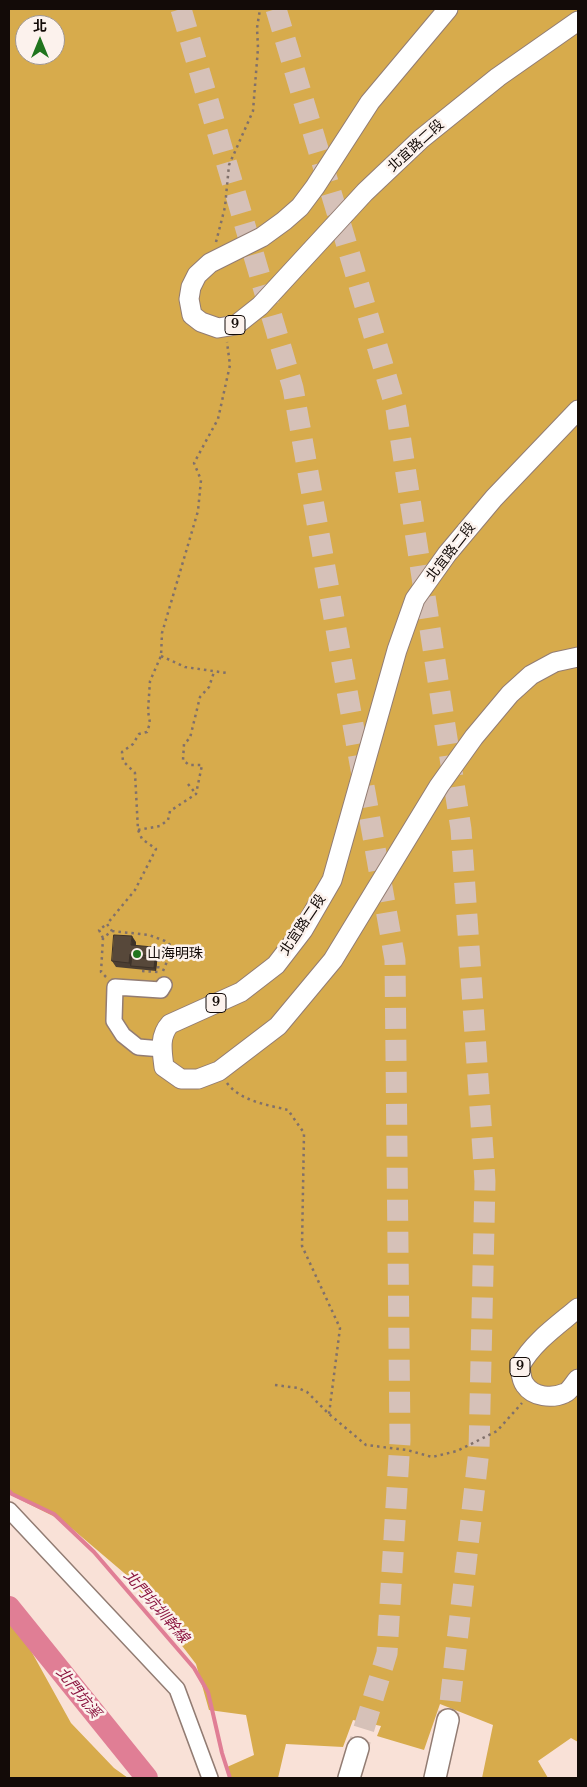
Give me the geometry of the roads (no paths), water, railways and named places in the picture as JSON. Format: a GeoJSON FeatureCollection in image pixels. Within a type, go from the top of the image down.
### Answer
{"type":"FeatureCollection","features":[{"type":"Feature","properties":{"kind":"highway"},"geometry":{"type":"LineString","coordinates":[[435,1778],[448,1720]]}},
{"type":"Feature","properties":{"kind":"highway"},"geometry":{"type":"LineString","coordinates":[[349,1778],[358,1748]]}},
{"type":"Feature","properties":{"kind":"main road","name":"北宜路二段"},"geometry":{"type":"LineString","coordinates":[[448,9],[379,90],[300,207],[262,237],[210,263],[197,275],[191,287],[189,299],[192,314],[201,322],[218,328],[236,325],[260,306],[365,192],[421,139],[498,77],[578,22]]}},
{"type":"Feature","properties":{"kind":"main road","name":"北宜路二段"},"geometry":{"type":"LineString","coordinates":[[162,1049],[164,1030],[170,1024],[241,992],[276,965],[303,930],[332,880],[397,650],[416,599],[447,554],[494,498],[578,410]]}},
{"type":"Feature","properties":{"kind":"main road"},"geometry":{"type":"LineString","coordinates":[[162,1049],[164,1067],[181,1079],[198,1080],[219,1071],[278,1026],[333,960],[439,786],[474,737],[510,694],[531,675],[555,662],[578,657]]}},
{"type":"Feature","properties":{"kind":"main road","name":"9"},"geometry":{"type":"LineString","coordinates":[[578,1308],[538,1343],[520,1366],[524,1384],[532,1392],[542,1396],[566,1393],[578,1379]]}},
{"type":"Feature","properties":{"kind":"lane"},"geometry":{"type":"LineString","coordinates":[[162,976],[160,990],[115,987],[114,1021],[123,1036],[138,1046],[162,1049]]}},
{"type":"Feature","properties":{"kind":"lane"},"geometry":{"type":"LineString","coordinates":[[9,1510],[177,1689],[210,1778]]}},
{"type":"Feature","properties":{"kind":"waterway","name":"北門坑圳幹線"},"geometry":{"type":"LineString","coordinates":[[9,1491],[54,1514],[94,1552],[194,1668],[208,1692],[222,1753],[230,1778]]}},
{"type":"Feature","properties":{"kind":"waterway","name":"北門坑溪"},"geometry":{"type":"LineString","coordinates":[[9,1607],[147,1778]]}},
{"type":"Feature","properties":{"kind":"tunnel"},"geometry":{"type":"LineString","coordinates":[[181,9],[293,388],[395,960],[400,1440],[387,1653],[358,1748]]}},
{"type":"Feature","properties":{"kind":"tunnel"},"geometry":{"type":"LineString","coordinates":[[276,9],[396,409],[461,829],[485,1181],[479,1450],[448,1720]]}},
{"type":"Feature","properties":{"kind":"place","name":"山海明珠"},"geometry":{"type":"Point","coordinates":[137,954]}}]}
